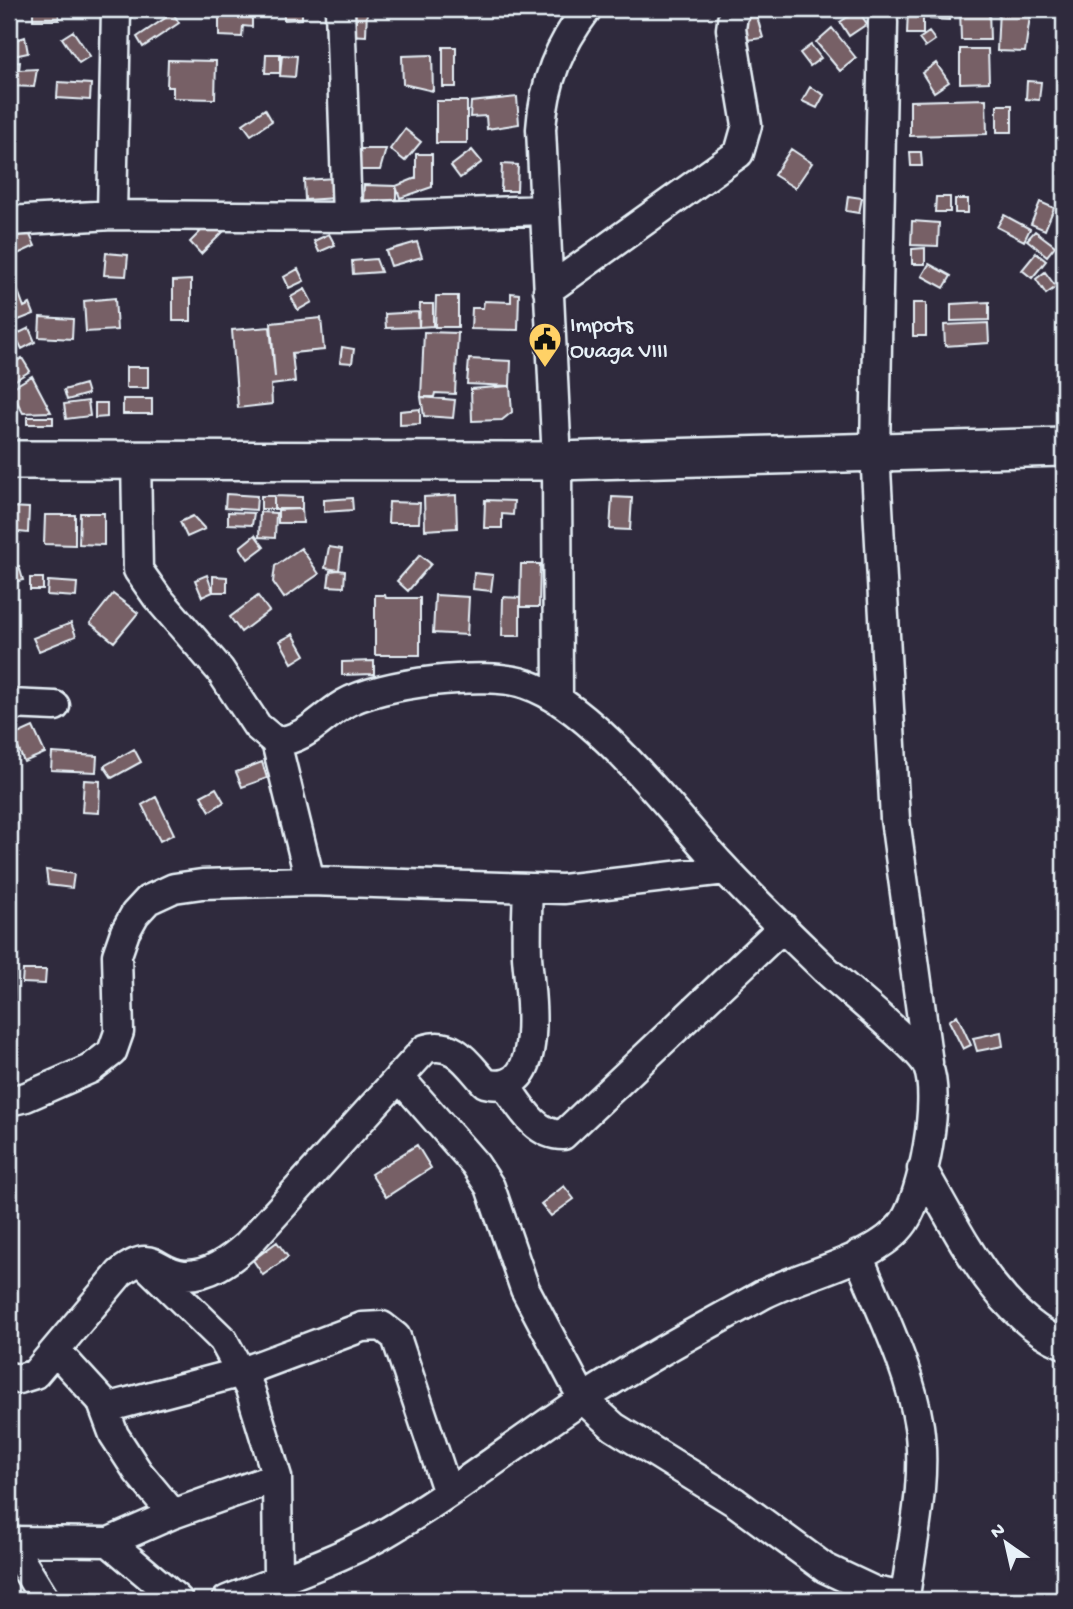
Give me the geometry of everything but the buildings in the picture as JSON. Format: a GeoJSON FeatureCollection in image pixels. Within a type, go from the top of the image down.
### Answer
{"type":"FeatureCollection","features":[{"type":"Feature","properties":{"kind":"street"},"geometry":{"type":"LineString","coordinates":[[112,215],[116,9]]}},
{"type":"Feature","properties":{"kind":"street"},"geometry":{"type":"LineString","coordinates":[[340,9],[347,217]]}},
{"type":"Feature","properties":{"kind":"street"},"geometry":{"type":"LineString","coordinates":[[558,700],[556,461],[541,129],[543,99],[554,63],[587,9]]}},
{"type":"Feature","properties":{"kind":"street"},"geometry":{"type":"LineString","coordinates":[[548,290],[739,153],[747,125],[731,29],[733,15],[737,9]]}},
{"type":"Feature","properties":{"kind":"street"},"geometry":{"type":"LineString","coordinates":[[227,1600],[377,1538],[448,1493],[583,1399],[771,1291],[877,1246],[903,1224],[922,1169],[933,1089],[895,819],[875,451],[883,22]]}},
{"type":"Feature","properties":{"kind":"street"},"geometry":{"type":"LineString","coordinates":[[9,220],[112,215],[347,217],[545,210]]}},
{"type":"Feature","properties":{"kind":"street"},"geometry":{"type":"LineString","coordinates":[[9,460],[136,458],[389,463],[556,461],[1064,447]]}},
{"type":"Feature","properties":{"kind":"street"},"geometry":{"type":"LineString","coordinates":[[136,458],[138,570],[157,597],[214,662],[257,726],[276,742],[310,881]]}},
{"type":"Feature","properties":{"kind":"street"},"geometry":{"type":"LineString","coordinates":[[276,742],[295,740],[357,698],[440,681],[488,676],[527,684],[558,700],[602,736],[725,870],[928,1063]]}},
{"type":"Feature","properties":{"kind":"street"},"geometry":{"type":"LineString","coordinates":[[9,704],[55,706]]}},
{"type":"Feature","properties":{"kind":"street"},"geometry":{"type":"LineString","coordinates":[[9,1101],[26,1097],[90,1069],[112,1052],[119,1032],[117,955],[135,914],[148,900],[174,888],[202,884],[310,881],[528,890],[595,887],[725,870]]}},
{"type":"Feature","properties":{"kind":"street"},"geometry":{"type":"LineString","coordinates":[[9,1377],[19,1379],[35,1374],[120,1273],[141,1260],[158,1263],[184,1275],[210,1270],[226,1263],[247,1245],[425,1049],[439,1045],[450,1047],[485,1083],[505,1085],[517,1077],[529,1056],[531,1027],[527,951],[528,890]]}},
{"type":"Feature","properties":{"kind":"street"},"geometry":{"type":"LineString","coordinates":[[505,1085],[538,1127],[551,1135],[563,1135],[783,927]]}},
{"type":"Feature","properties":{"kind":"street"},"geometry":{"type":"LineString","coordinates":[[399,1077],[475,1164],[490,1187],[526,1289],[583,1399],[614,1427],[735,1502],[825,1567],[874,1591],[906,1599],[921,1461],[919,1427],[912,1395],[859,1255]]}},
{"type":"Feature","properties":{"kind":"street"},"geometry":{"type":"LineString","coordinates":[[922,1169],[978,1261],[1018,1316],[1045,1336],[1064,1344]]}},
{"type":"Feature","properties":{"kind":"street"},"geometry":{"type":"LineString","coordinates":[[141,1260],[223,1340],[242,1372],[277,1477],[278,1580]]}},
{"type":"Feature","properties":{"kind":"street"},"geometry":{"type":"LineString","coordinates":[[106,1408],[242,1372],[362,1326],[374,1324],[390,1329],[402,1351],[448,1493]]}},
{"type":"Feature","properties":{"kind":"street"},"geometry":{"type":"LineString","coordinates":[[56,1351],[106,1408],[114,1435],[138,1472],[173,1514]]}},
{"type":"Feature","properties":{"kind":"street"},"geometry":{"type":"LineString","coordinates":[[9,1541],[109,1542],[173,1514],[277,1477]]}},
{"type":"Feature","properties":{"kind":"street"},"geometry":{"type":"LineString","coordinates":[[9,1541],[46,1600]]}},
{"type":"Feature","properties":{"kind":"street"},"geometry":{"type":"LineString","coordinates":[[109,1542],[178,1600]]}},
{"type":"Feature","properties":{"kind":"place","name":"Impots Ouaga VIII"},"geometry":{"type":"Point","coordinates":[545,369]}}]}
